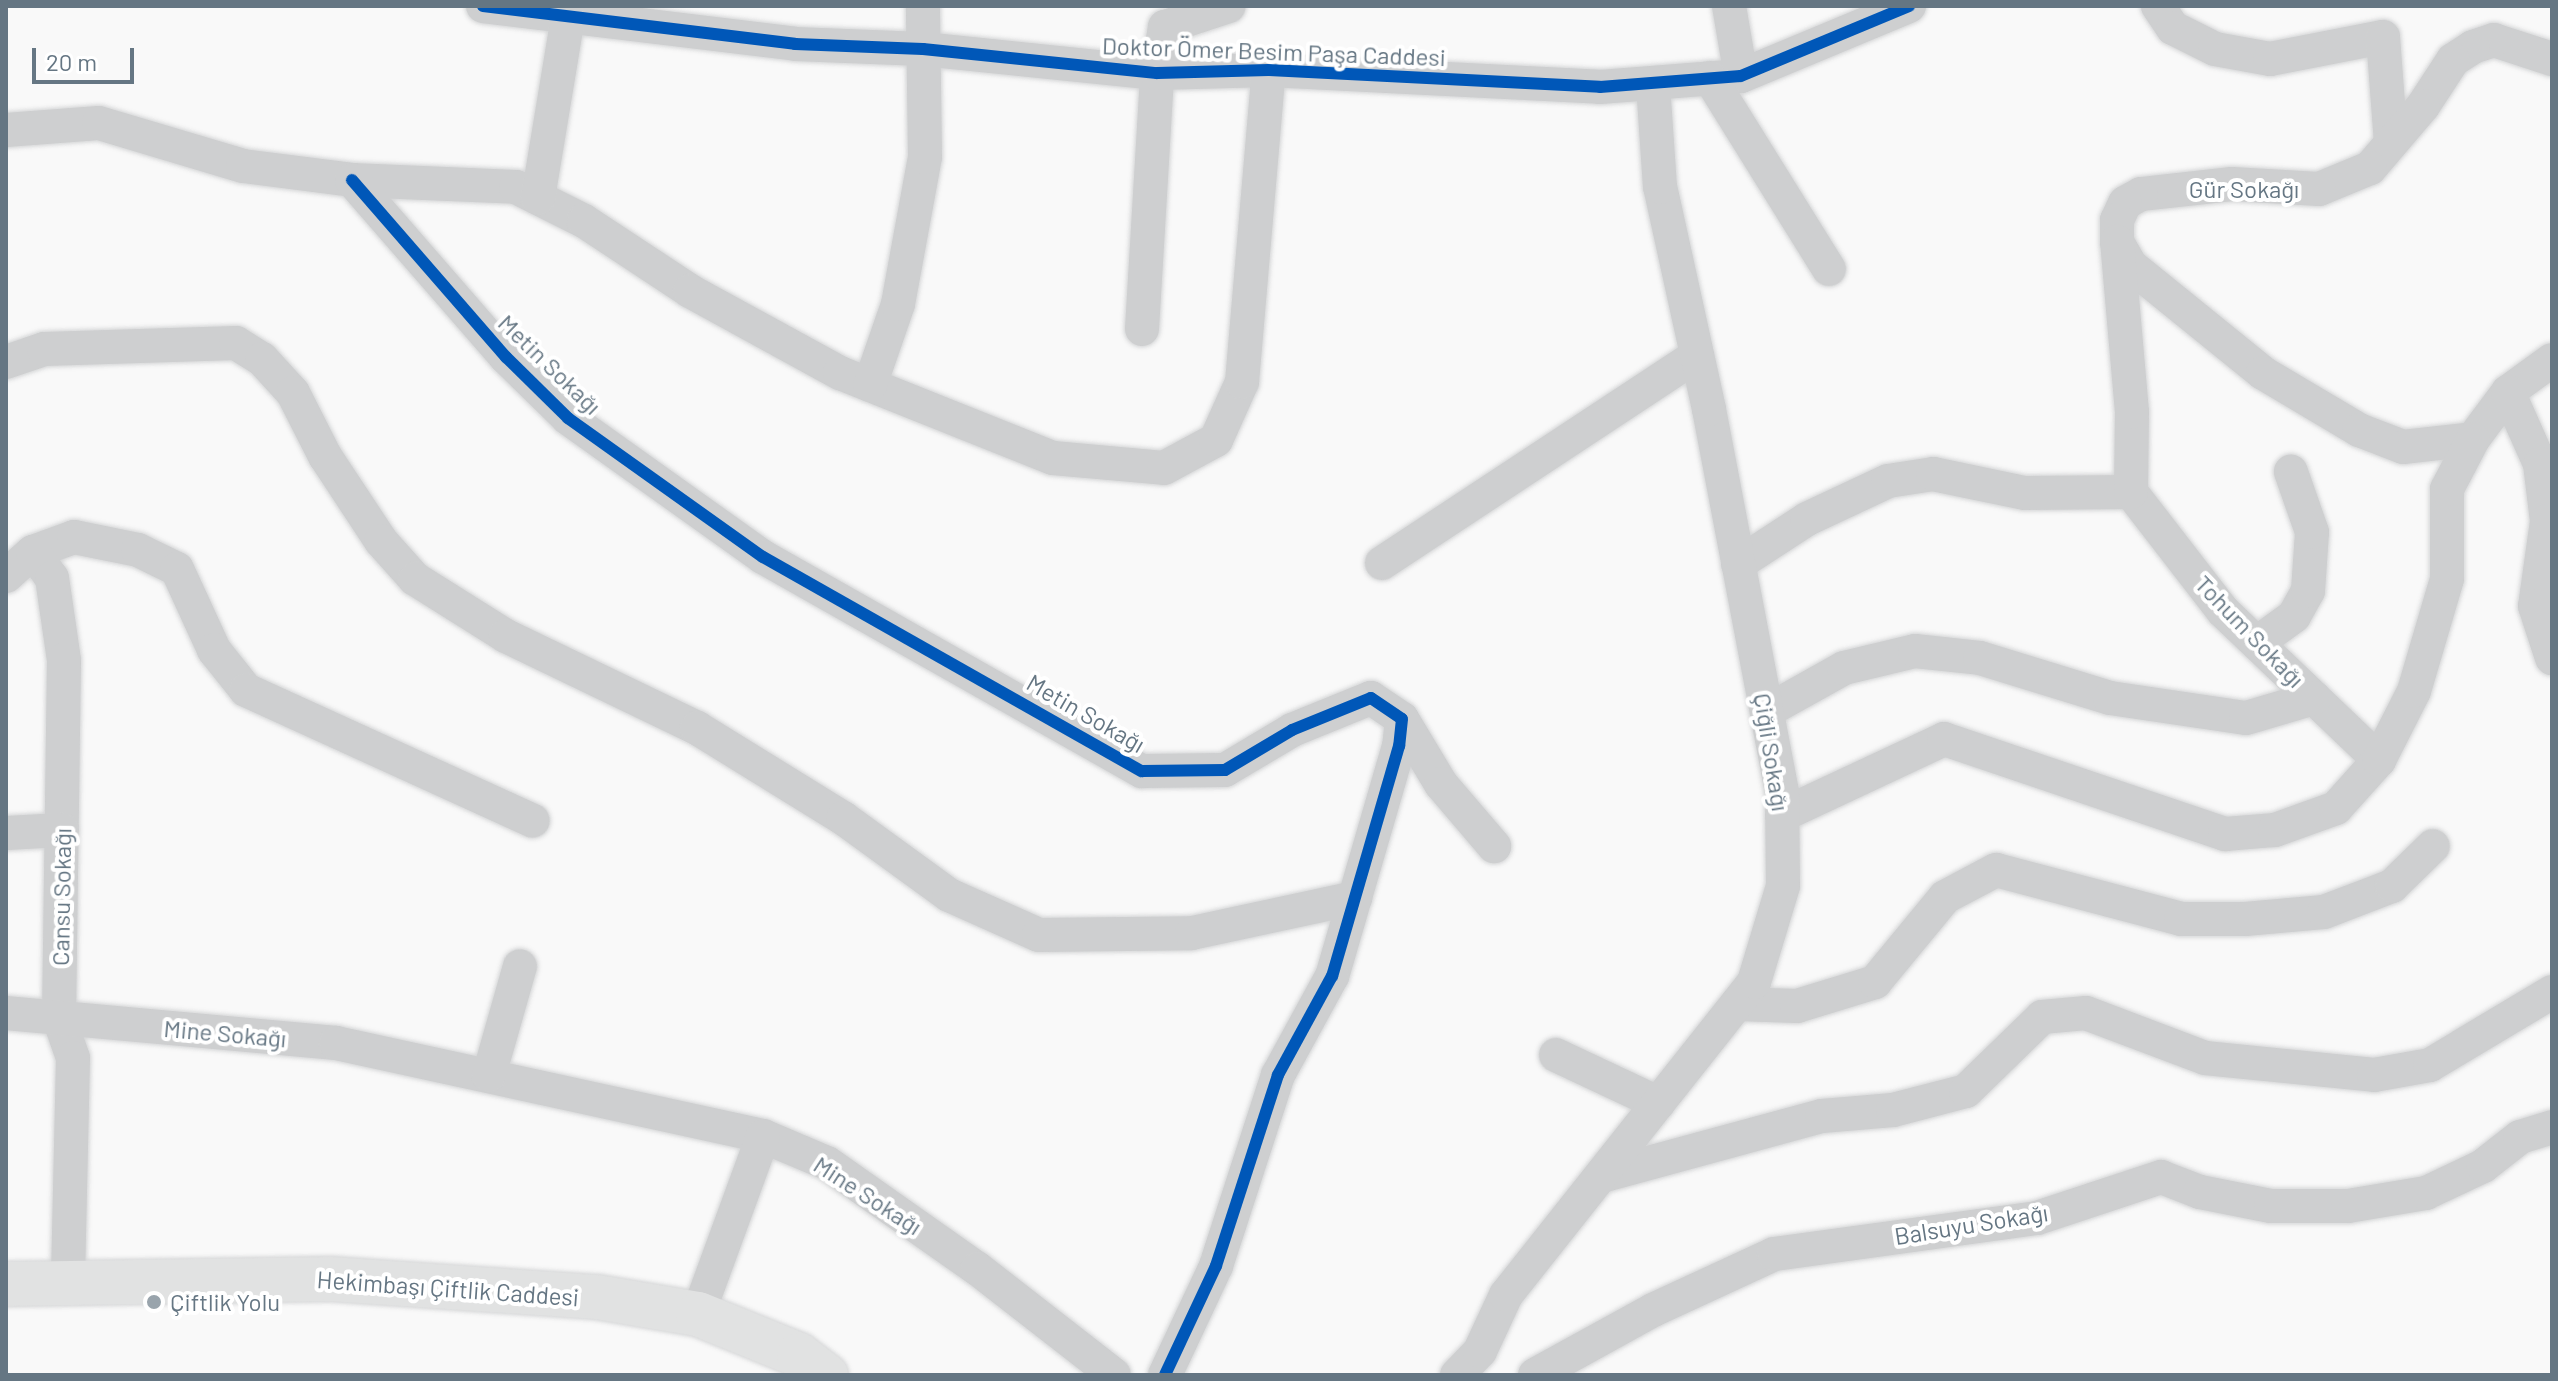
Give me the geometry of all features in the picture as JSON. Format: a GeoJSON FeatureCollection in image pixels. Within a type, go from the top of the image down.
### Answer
{"type":"FeatureCollection","features":[{"type":"Feature","properties":{"kind":"main road","name":"Hekimbaşı Çiftlik Caddesi"},"geometry":{"type":"LineString","coordinates":[[6,1284],[331,1279],[597,1297],[698,1314],[799,1355],[826,1375]]}},
{"type":"Feature","properties":{"kind":"street","name":"Doktor Ömer Besim Paşa Caddesi"},"geometry":{"type":"LineString","coordinates":[[483,6],[555,12],[795,44],[923,49],[1157,73],[1269,70],[1600,87],[1726,77],[1909,6]]}},
{"type":"Feature","properties":{"kind":"street"},"geometry":{"type":"LineString","coordinates":[[870,385],[898,304],[925,157],[923,6]]}},
{"type":"Feature","properties":{"kind":"street"},"geometry":{"type":"LineString","coordinates":[[1142,329],[1157,73],[1166,16],[1229,6]]}},
{"type":"Feature","properties":{"kind":"street"},"geometry":{"type":"LineString","coordinates":[[1729,6],[1726,77],[1829,269]]}},
{"type":"Feature","properties":{"kind":"street"},"geometry":{"type":"LineString","coordinates":[[538,198],[555,12]]}},
{"type":"Feature","properties":{"kind":"street"},"geometry":{"type":"LineString","coordinates":[[2166,17],[2215,49],[2270,59],[2383,37],[2391,143]]}},
{"type":"Feature","properties":{"kind":"street","name":"Gür Sokağı"},"geometry":{"type":"LineString","coordinates":[[2117,242],[2121,211],[2141,194],[2232,184],[2319,189],[2370,168],[2453,60],[2473,47],[2494,40],[2552,59]]}},
{"type":"Feature","properties":{"kind":"street"},"geometry":{"type":"LineString","coordinates":[[6,130],[14,125],[99,123],[243,166],[352,180],[516,187],[584,221],[690,291],[870,385],[1053,458],[1164,468],[1216,440],[1242,382],[1269,70]]}},
{"type":"Feature","properties":{"kind":"street","name":"Çiğli Sokağı"},"geometry":{"type":"LineString","coordinates":[[1457,1375],[1480,1351],[1506,1295],[1754,982],[1783,886],[1782,815],[1767,711],[1697,355],[1660,187],[1653,83]]}},
{"type":"Feature","properties":{"kind":"street","name":"Metin Sokağı"},"geometry":{"type":"LineString","coordinates":[[352,180],[506,357],[568,418],[763,557],[1142,771],[1225,770],[1292,730],[1371,698],[1402,719],[1441,784],[1494,846]]}},
{"type":"Feature","properties":{"kind":"street"},"geometry":{"type":"LineString","coordinates":[[2117,242],[2131,266],[2263,373],[2359,430],[2403,447],[2473,439]]}},
{"type":"Feature","properties":{"kind":"street"},"geometry":{"type":"LineString","coordinates":[[1738,564],[1807,519],[1888,481],[1933,474],[2025,493],[2131,492],[2132,412],[2117,242]]}},
{"type":"Feature","properties":{"kind":"street"},"geometry":{"type":"LineString","coordinates":[[6,362],[44,349],[236,343],[262,359],[293,393],[325,456],[381,541],[415,579],[506,636],[697,728],[843,818],[949,895],[1039,935],[1192,933],[1355,898]]}},
{"type":"Feature","properties":{"kind":"street"},"geometry":{"type":"LineString","coordinates":[[1382,563],[1697,355]]}},
{"type":"Feature","properties":{"kind":"street"},"geometry":{"type":"LineString","coordinates":[[1782,815],[1944,739],[2225,834],[2275,830],[2336,808],[2379,760],[2414,691],[2443,593],[2447,489],[2473,439],[2508,392],[2552,360]]}},
{"type":"Feature","properties":{"kind":"street"},"geometry":{"type":"LineString","coordinates":[[2508,392],[2540,464],[2547,521],[2535,606],[2552,658]]}},
{"type":"Feature","properties":{"kind":"street"},"geometry":{"type":"LineString","coordinates":[[2257,643],[2294,616],[2308,591],[2312,532],[2291,472]]}},
{"type":"Feature","properties":{"kind":"street","name":"Tohum Sokağı"},"geometry":{"type":"LineString","coordinates":[[2131,492],[2223,611],[2379,760]]}},
{"type":"Feature","properties":{"kind":"street"},"geometry":{"type":"LineString","coordinates":[[6,576],[33,552],[74,537],[138,550],[177,569],[214,650],[246,690],[533,821]]}},
{"type":"Feature","properties":{"kind":"street","name":"Cansu Sokağı"},"geometry":{"type":"LineString","coordinates":[[33,552],[52,578],[64,660],[59,1018],[73,1058],[68,1283]]}},
{"type":"Feature","properties":{"kind":"street"},"geometry":{"type":"LineString","coordinates":[[1767,711],[1844,668],[1915,651],[1980,658],[2110,698],[2246,718],[2314,698]]}},
{"type":"Feature","properties":{"kind":"street"},"geometry":{"type":"LineString","coordinates":[[1165,1375],[1216,1266],[1278,1075],[1332,976],[1402,719]]}},
{"type":"Feature","properties":{"kind":"street"},"geometry":{"type":"LineString","coordinates":[[6,833],[62,830]]}},
{"type":"Feature","properties":{"kind":"street"},"geometry":{"type":"LineString","coordinates":[[1737,1004],[1797,1006],[1875,982],[1945,897],[1996,870],[2181,919],[2245,919],[2338,907],[2392,886],[2433,846]]}},
{"type":"Feature","properties":{"kind":"street"},"geometry":{"type":"LineString","coordinates":[[489,1075],[520,966]]}},
{"type":"Feature","properties":{"kind":"street"},"geometry":{"type":"LineString","coordinates":[[1601,1176],[1822,1116],[1893,1110],[1966,1091],[2042,1017],[2086,1013],[2205,1058],[2374,1075],[2430,1065],[2552,992]]}},
{"type":"Feature","properties":{"kind":"street","name":"Mine Sokağı"},"geometry":{"type":"LineString","coordinates":[[6,1013],[336,1043],[763,1136],[827,1163],[978,1269],[1114,1375]]}},
{"type":"Feature","properties":{"kind":"street"},"geometry":{"type":"LineString","coordinates":[[1556,1055],[1658,1103]]}},
{"type":"Feature","properties":{"kind":"street","name":"Balsuyu Sokağı"},"geometry":{"type":"LineString","coordinates":[[1535,1375],[1653,1310],[1774,1254],[2037,1218],[2161,1177],[2200,1192],[2271,1206],[2348,1206],[2426,1193],[2483,1166],[2520,1137],[2552,1127]]}},
{"type":"Feature","properties":{"kind":"street"},"geometry":{"type":"LineString","coordinates":[[698,1314],[763,1136]]}},
{"type":"Feature","properties":{"kind":"cycle path"},"geometry":{"type":"LineString","coordinates":[[483,6],[795,44],[923,49],[1157,73],[1269,70],[1600,87],[1741,76],[1909,6]]}},
{"type":"Feature","properties":{"kind":"cycle path"},"geometry":{"type":"LineString","coordinates":[[352,180],[506,357],[568,418],[763,557],[1142,771],[1225,770],[1292,730],[1371,698],[1402,719],[1399,746],[1332,976],[1278,1075],[1216,1266],[1165,1375]]}},
{"type":"Feature","properties":{"kind":"place","name":"Çiftlik Yolu"},"geometry":{"type":"Point","coordinates":[154,1302]}}]}
